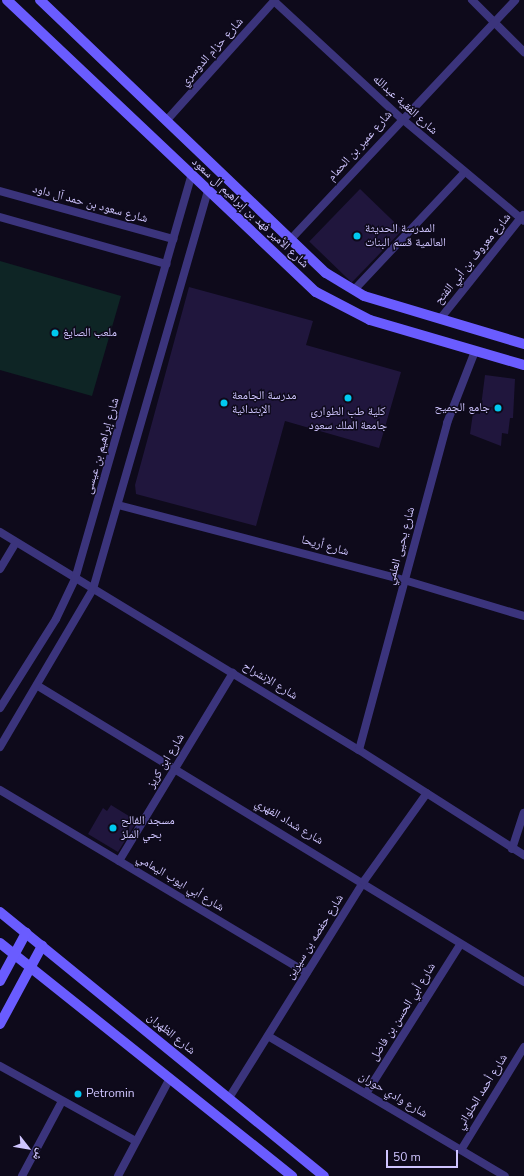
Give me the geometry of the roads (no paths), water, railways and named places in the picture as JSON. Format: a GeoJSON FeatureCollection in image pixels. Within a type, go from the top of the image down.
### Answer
{"type":"FeatureCollection","features":[{"type":"Feature","properties":{"kind":"main road","name":"شارع الأمير فهد بن إبراهيم ال سعود"},"geometry":{"type":"LineString","coordinates":[[7,0],[191,176],[307,284],[336,305],[370,320],[524,365]]}},
{"type":"Feature","properties":{"kind":"main road","name":"شارع الأمير فهد بن إبراهيم ال سعود"},"geometry":{"type":"LineString","coordinates":[[41,0],[326,273],[354,290],[440,319],[524,344]]}},
{"type":"Feature","properties":{"kind":"main road","name":"شارع الظهران"},"geometry":{"type":"LineString","coordinates":[[0,912],[324,1176]]}},
{"type":"Feature","properties":{"kind":"main road"},"geometry":{"type":"LineString","coordinates":[[0,981],[26,933]]}},
{"type":"Feature","properties":{"kind":"main road"},"geometry":{"type":"LineString","coordinates":[[0,943],[292,1176]]}},
{"type":"Feature","properties":{"kind":"main road"},"geometry":{"type":"LineString","coordinates":[[0,1024],[42,946]]}},
{"type":"Feature","properties":{"kind":"street"},"geometry":{"type":"LineString","coordinates":[[472,0],[524,52]]}},
{"type":"Feature","properties":{"kind":"street","name":"شارع عمير بن الحمام"},"geometry":{"type":"LineString","coordinates":[[290,240],[401,118],[515,0]]}},
{"type":"Feature","properties":{"kind":"street","name":"شارع حزام الدوسري"},"geometry":{"type":"LineString","coordinates":[[166,121],[275,1]]}},
{"type":"Feature","properties":{"kind":"street","name":"شارع الفقية عبدالله"},"geometry":{"type":"LineString","coordinates":[[275,1],[401,118],[464,173],[523,218]]}},
{"type":"Feature","properties":{"kind":"street"},"geometry":{"type":"LineString","coordinates":[[354,290],[464,173]]}},
{"type":"Feature","properties":{"kind":"street","name":"شارع إبراهيم بن عيسى"},"geometry":{"type":"LineString","coordinates":[[0,708],[56,619],[76,579],[191,176]]}},
{"type":"Feature","properties":{"kind":"street","name":"شارع سعود بن حمد آل داود"},"geometry":{"type":"LineString","coordinates":[[0,191],[173,239]]}},
{"type":"Feature","properties":{"kind":"street"},"geometry":{"type":"LineString","coordinates":[[0,747],[38,686],[93,589],[208,191]]}},
{"type":"Feature","properties":{"kind":"street"},"geometry":{"type":"LineString","coordinates":[[0,217],[166,264]]}},
{"type":"Feature","properties":{"kind":"street","name":"شارع معروف بن أبي الفتح"},"geometry":{"type":"LineString","coordinates":[[440,319],[523,218]]}},
{"type":"Feature","properties":{"kind":"street","name":"شارع يحيى العلمي"},"geometry":{"type":"LineString","coordinates":[[360,750],[447,423],[474,351]]}},
{"type":"Feature","properties":{"kind":"street","name":"شارع أريحا"},"geometry":{"type":"LineString","coordinates":[[118,504],[404,580],[524,616]]}},
{"type":"Feature","properties":{"kind":"street","name":"شارع الإنشراح"},"geometry":{"type":"LineString","coordinates":[[0,532],[360,750],[512,849],[524,855]]}},
{"type":"Feature","properties":{"kind":"street"},"geometry":{"type":"LineString","coordinates":[[0,569],[16,542]]}},
{"type":"Feature","properties":{"kind":"street","name":"شارع ابن كريز"},"geometry":{"type":"LineString","coordinates":[[119,861],[177,768],[233,673]]}},
{"type":"Feature","properties":{"kind":"street","name":"شارع شداد الفهري"},"geometry":{"type":"LineString","coordinates":[[38,686],[177,768],[364,882],[460,945],[524,982]]}},
{"type":"Feature","properties":{"kind":"street","name":"شارع أبي ايوب اليمامي"},"geometry":{"type":"LineString","coordinates":[[0,790],[307,973]]}},
{"type":"Feature","properties":{"kind":"street","name":"شارع حفصه بن سيرين"},"geometry":{"type":"LineString","coordinates":[[229,1098],[364,882],[427,793]]}},
{"type":"Feature","properties":{"kind":"street"},"geometry":{"type":"LineString","coordinates":[[512,849],[524,813]]}},
{"type":"Feature","properties":{"kind":"street","name":"شارع أبي الحسن بن فاضل"},"geometry":{"type":"LineString","coordinates":[[367,1092],[460,945]]}},
{"type":"Feature","properties":{"kind":"street","name":"شارع وادي حوران"},"geometry":{"type":"LineString","coordinates":[[268,1036],[367,1092],[505,1176]]}},
{"type":"Feature","properties":{"kind":"street","name":"شارع أحمد الحلواني"},"geometry":{"type":"LineString","coordinates":[[461,1150],[524,1047]]}},
{"type":"Feature","properties":{"kind":"street"},"geometry":{"type":"LineString","coordinates":[[0,1066],[136,1141]]}},
{"type":"Feature","properties":{"kind":"street"},"geometry":{"type":"LineString","coordinates":[[118,1176],[170,1078]]}},
{"type":"Feature","properties":{"kind":"street"},"geometry":{"type":"LineString","coordinates":[[22,1176],[62,1100]]}},
{"type":"Feature","properties":{"kind":"place","name":"المدرسة الحديثة العالمية قسم البنات"},"geometry":{"type":"Point","coordinates":[357,236]}},
{"type":"Feature","properties":{"kind":"place","name":"ملعب الصايغ"},"geometry":{"type":"Point","coordinates":[55,333]}},
{"type":"Feature","properties":{"kind":"place","name":"كلية طب الطوارئ جامعة الملك سعود"},"geometry":{"type":"Point","coordinates":[348,398]}},
{"type":"Feature","properties":{"kind":"place","name":"مدرسة الجامعة الإبتدائية"},"geometry":{"type":"Point","coordinates":[224,403]}},
{"type":"Feature","properties":{"kind":"place","name":"جامع الجميح"},"geometry":{"type":"Point","coordinates":[498,408]}},
{"type":"Feature","properties":{"kind":"place","name":"مسجد الفالح بحي الملز"},"geometry":{"type":"Point","coordinates":[113,828]}},
{"type":"Feature","properties":{"kind":"place","name":"Petromin"},"geometry":{"type":"Point","coordinates":[78,1094]}}]}
